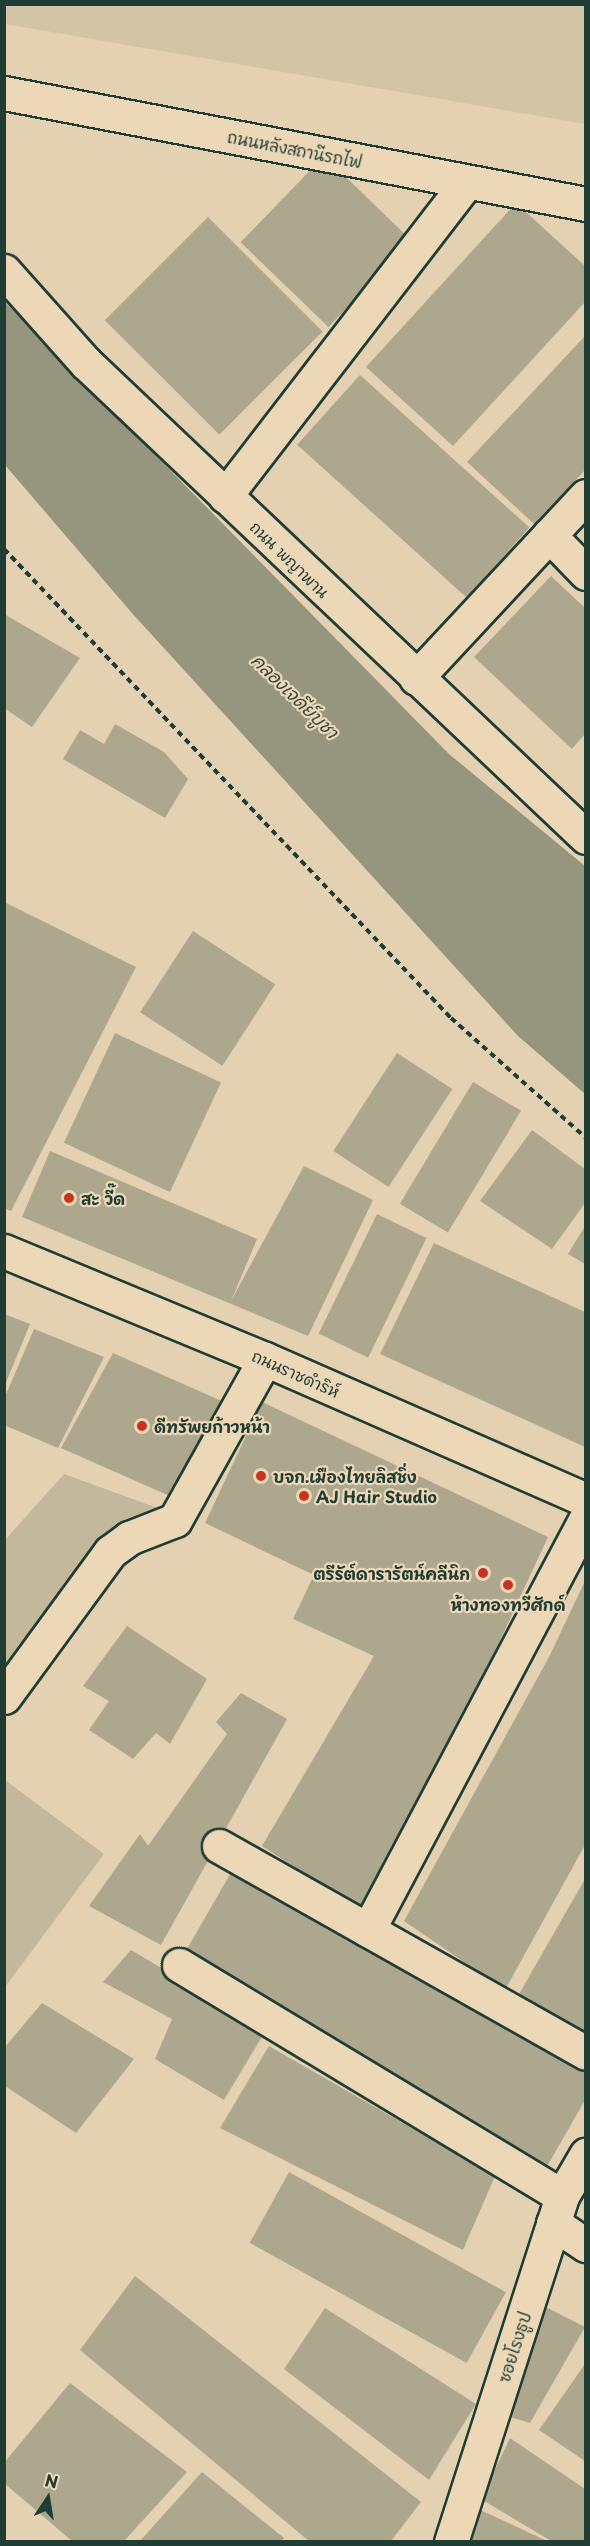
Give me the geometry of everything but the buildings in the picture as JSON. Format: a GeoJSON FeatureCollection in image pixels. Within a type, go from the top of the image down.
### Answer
{"type":"FeatureCollection","features":[{"type":"Feature","properties":{"kind":"street","name":"ถนนหลังสถานีรถไฟ"},"geometry":{"type":"LineString","coordinates":[[4,93],[585,204]]}},
{"type":"Feature","properties":{"kind":"street"},"geometry":{"type":"LineString","coordinates":[[225,496],[467,182]]}},
{"type":"Feature","properties":{"kind":"street","name":"ถนน พญาพาน"},"geometry":{"type":"LineString","coordinates":[[4,271],[86,363],[585,837]]}},
{"type":"Feature","properties":{"kind":"street"},"geometry":{"type":"LineString","coordinates":[[416,678],[585,496]]}},
{"type":"Feature","properties":{"kind":"street"},"geometry":{"type":"LineString","coordinates":[[549,535],[585,573]]}},
{"type":"Feature","properties":{"kind":"street","name":"ถนนราชดำริห์"},"geometry":{"type":"LineString","coordinates":[[4,1251],[265,1359],[585,1500]]}},
{"type":"Feature","properties":{"kind":"street"},"geometry":{"type":"LineString","coordinates":[[4,1697],[110,1552],[129,1538],[175,1520],[265,1359]]}},
{"type":"Feature","properties":{"kind":"street"},"geometry":{"type":"LineString","coordinates":[[368,1930],[585,1518]]}},
{"type":"Feature","properties":{"kind":"street"},"geometry":{"type":"LineString","coordinates":[[219,1846],[585,2053]]}},
{"type":"Feature","properties":{"kind":"street"},"geometry":{"type":"LineString","coordinates":[[179,1965],[558,2210],[585,2245]]}},
{"type":"Feature","properties":{"kind":"street","name":"ซอยโรงธูป"},"geometry":{"type":"LineString","coordinates":[[451,2541],[558,2210],[585,2156]]}},
{"type":"Feature","properties":{"kind":"path"},"geometry":{"type":"LineString","coordinates":[[4,549],[451,1018],[585,1138]]}},
{"type":"Feature","properties":{"kind":"shaded area"},"geometry":{"type":"Polygon","coordinates":[[[4,5],[585,5],[585,124],[5,24],[4,5]]]}},
{"type":"Feature","properties":{"kind":"shaded area"},"geometry":{"type":"Polygon","coordinates":[[[64,1474],[163,1510],[5,1674],[5,1540],[64,1474]]]}},
{"type":"Feature","properties":{"kind":"shaded area"},"geometry":{"type":"Polygon","coordinates":[[[5,1780],[104,1854],[4,1987],[5,1780]]]}},
{"type":"Feature","properties":{"kind":"water","name":"คลองเจดีย์บูชา"},"geometry":{"type":"Polygon","coordinates":[[[4,301],[449,754],[585,866],[585,1094],[518,1036],[131,612],[5,465],[4,301]]]}},
{"type":"Feature","properties":{"kind":"place","name":"สะ วี๊ด"},"geometry":{"type":"Point","coordinates":[69,1198]}},
{"type":"Feature","properties":{"kind":"place","name":"ดีทรัพยก้าวหน้า"},"geometry":{"type":"Point","coordinates":[142,1426]}},
{"type":"Feature","properties":{"kind":"place","name":"บจก.เมืองไทยลิสชิ่ง"},"geometry":{"type":"Point","coordinates":[261,1476]}},
{"type":"Feature","properties":{"kind":"place","name":"AJ Hair Studio"},"geometry":{"type":"Point","coordinates":[304,1496]}},
{"type":"Feature","properties":{"kind":"place","name":"ตรีรัต์ดารารัตน์คลีนิก"},"geometry":{"type":"Point","coordinates":[483,1573]}},
{"type":"Feature","properties":{"kind":"place","name":"ห้างทองทวีศักด์"},"geometry":{"type":"Point","coordinates":[508,1585]}}]}
